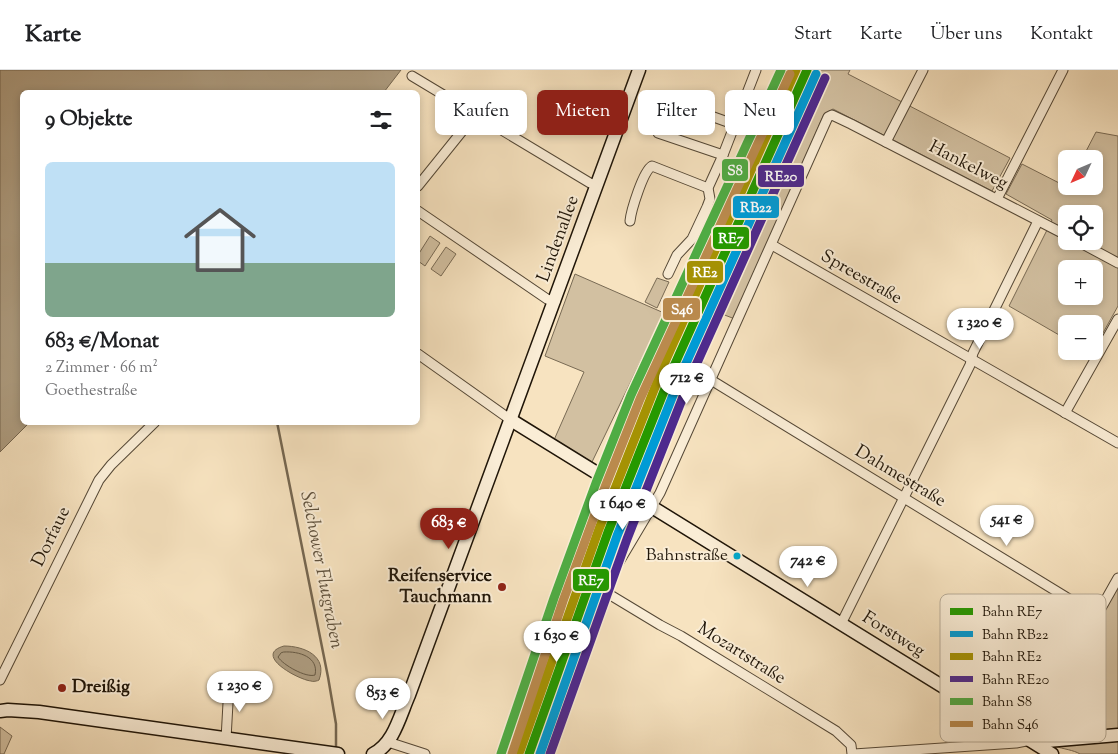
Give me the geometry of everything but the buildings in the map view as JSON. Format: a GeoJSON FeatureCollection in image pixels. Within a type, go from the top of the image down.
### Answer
{"type":"FeatureCollection","features":[{"type":"Feature","properties":{"kind":"main road","name":"Lindenallee"},"geometry":{"type":"LineString","coordinates":[[380,750],[409,695],[639,70]]}},
{"type":"Feature","properties":{"kind":"main road","name":"Forstweg"},"geometry":{"type":"LineString","coordinates":[[511,420],[940,684]]}},
{"type":"Feature","properties":{"kind":"main road"},"geometry":{"type":"LineString","coordinates":[[0,711],[38,712],[334,753]]}},
{"type":"Feature","properties":{"kind":"main road","name":"Forstweg"},"geometry":{"type":"LineString","coordinates":[[1034,742],[1052,754]]}},
{"type":"Feature","properties":{"kind":"street"},"geometry":{"type":"LineString","coordinates":[[749,90],[756,70]]}},
{"type":"Feature","properties":{"kind":"street"},"geometry":{"type":"LineString","coordinates":[[886,142],[923,70]]}},
{"type":"Feature","properties":{"kind":"street"},"geometry":{"type":"LineString","coordinates":[[997,199],[1063,70]]}},
{"type":"Feature","properties":{"kind":"street"},"geometry":{"type":"LineString","coordinates":[[412,76],[436,90]]}},
{"type":"Feature","properties":{"kind":"street","name":"Hankelweg"},"geometry":{"type":"LineString","coordinates":[[772,244],[828,117],[832,115],[1058,231]]}},
{"type":"Feature","properties":{"kind":"street"},"geometry":{"type":"LineString","coordinates":[[420,184],[459,135]]}},
{"type":"Feature","properties":{"kind":"street"},"geometry":{"type":"LineString","coordinates":[[511,135],[597,186]]}},
{"type":"Feature","properties":{"kind":"street"},"geometry":{"type":"LineString","coordinates":[[667,135],[724,155]]}},
{"type":"Feature","properties":{"kind":"street"},"geometry":{"type":"LineString","coordinates":[[668,274],[676,255],[692,239],[710,200],[708,188],[732,135]]}},
{"type":"Feature","properties":{"kind":"street"},"geometry":{"type":"LineString","coordinates":[[630,221],[644,177],[652,166],[708,188]]}},
{"type":"Feature","properties":{"kind":"street"},"geometry":{"type":"LineString","coordinates":[[420,212],[546,299],[555,302]]}},
{"type":"Feature","properties":{"kind":"street"},"geometry":{"type":"LineString","coordinates":[[841,624],[1038,221]]}},
{"type":"Feature","properties":{"kind":"street"},"geometry":{"type":"LineString","coordinates":[[542,739],[581,628],[660,493],[772,244]]}},
{"type":"Feature","properties":{"kind":"street","name":"Spreestraße"},"geometry":{"type":"LineString","coordinates":[[772,244],[1118,442]]}},
{"type":"Feature","properties":{"kind":"street"},"geometry":{"type":"LineString","coordinates":[[1094,250],[1118,263]]}},
{"type":"Feature","properties":{"kind":"street"},"geometry":{"type":"LineString","coordinates":[[1066,413],[1118,319]]}},
{"type":"Feature","properties":{"kind":"street"},"geometry":{"type":"LineString","coordinates":[[420,355],[511,420]]}},
{"type":"Feature","properties":{"kind":"street","name":"Dahmestraße"},"geometry":{"type":"LineString","coordinates":[[711,380],[1061,594]]}},
{"type":"Feature","properties":{"kind":"street","name":"Dorfaue"},"geometry":{"type":"LineString","coordinates":[[0,680],[98,482],[111,465],[152,425]]}},
{"type":"Feature","properties":{"kind":"street"},"geometry":{"type":"LineString","coordinates":[[1106,600],[1118,578]]}},
{"type":"Feature","properties":{"kind":"street","name":"Mozartstraße"},"geometry":{"type":"LineString","coordinates":[[602,590],[681,636],[841,735],[851,745],[853,754]]}},
{"type":"Feature","properties":{"kind":"street"},"geometry":{"type":"LineString","coordinates":[[226,738],[228,703],[235,683]]}},
{"type":"Feature","properties":{"kind":"street"},"geometry":{"type":"LineString","coordinates":[[853,754],[1021,742]]}},
{"type":"Feature","properties":{"kind":"street"},"geometry":{"type":"LineString","coordinates":[[380,750],[425,754]]}},
{"type":"Feature","properties":{"kind":"shaded area"},"geometry":{"type":"Polygon","coordinates":[[[818,70],[850,70],[848,74],[1010,158],[992,191],[833,109],[824,114],[735,319],[709,309],[788,135],[794,135],[794,123],[818,70]]]}},
{"type":"Feature","properties":{"kind":"shaded area"},"geometry":{"type":"Polygon","coordinates":[[[1096,132],[1118,136],[1118,306],[1103,333],[1103,315],[1058,315],[1058,334],[1009,306],[1052,220],[1006,194],[1022,164],[1058,182],[1058,195],[1103,195],[1103,150],[1087,150],[1096,132]]]}},
{"type":"Feature","properties":{"kind":"shaded area"},"geometry":{"type":"Polygon","coordinates":[[[430,236],[440,243],[425,266],[420,262],[420,252],[430,236]]]}},
{"type":"Feature","properties":{"kind":"shaded area"},"geometry":{"type":"Polygon","coordinates":[[[446,247],[456,254],[441,276],[431,269],[446,247]]]}},
{"type":"Feature","properties":{"kind":"shaded area"},"geometry":{"type":"Polygon","coordinates":[[[575,274],[664,313],[592,462],[554,440],[584,372],[545,356],[575,274]]]}},
{"type":"Feature","properties":{"kind":"shaded area"},"geometry":{"type":"Polygon","coordinates":[[[657,278],[669,282],[657,308],[645,302],[657,278]]]}},
{"type":"Feature","properties":{"kind":"shaded area"},"geometry":{"type":"Polygon","coordinates":[[[1118,586],[1118,754],[1080,754],[1046,742],[1106,742],[1106,608],[1118,586]]]}},
{"type":"Feature","properties":{"kind":"shaded area"},"geometry":{"type":"Polygon","coordinates":[[[0,727],[12,736],[4,754],[0,754],[0,727]]]}},
{"type":"Feature","properties":{"kind":"water"},"geometry":{"type":"Polygon","coordinates":[[[0,70],[401,70],[386,90],[20,90],[20,425],[27,425],[0,452],[0,70]]]}},
{"type":"Feature","properties":{"kind":"water"},"geometry":{"type":"Polygon","coordinates":[[[284,646],[306,650],[312,654],[320,665],[319,680],[305,680],[289,672],[275,661],[273,655],[275,650],[284,646]]]}},
{"type":"Feature","properties":{"kind":"waterway","name":"Selchower Flutgraben"},"geometry":{"type":"LineString","coordinates":[[278,425],[328,677],[336,724],[336,750]]}},
{"type":"Feature","properties":{"kind":"rail line","name":"S8"},"geometry":{"type":"LineString","coordinates":[[501,754],[554,598],[596,483],[631,395],[781,70]]}},
{"type":"Feature","properties":{"kind":"rail line","name":"RE2"},"geometry":{"type":"LineString","coordinates":[[520,751],[599,529],[665,362],[796,70]]}},
{"type":"Feature","properties":{"kind":"rail line","name":"RE7"},"geometry":{"type":"LineString","coordinates":[[529,754],[608,532],[674,366],[807,70]]}},
{"type":"Feature","properties":{"kind":"rail line","name":"S46"},"geometry":{"type":"LineString","coordinates":[[512,754],[563,601],[640,399],[790,74]]}},
{"type":"Feature","properties":{"kind":"rail line","name":"RB22"},"geometry":{"type":"LineString","coordinates":[[540,754],[617,536],[683,370],[816,74]]}},
{"type":"Feature","properties":{"kind":"rail line","name":"RE20"},"geometry":{"type":"LineString","coordinates":[[550,754],[627,539],[692,374],[825,78]]}},
{"type":"Feature","properties":{"kind":"place","name":"Bahnstraße"},"geometry":{"type":"Point","coordinates":[737,556]}},
{"type":"Feature","properties":{"kind":"place","name":"Reifenservice Tauchmann"},"geometry":{"type":"Point","coordinates":[502,587]}},
{"type":"Feature","properties":{"kind":"place","name":"Dreißig"},"geometry":{"type":"Point","coordinates":[62,688]}}]}
